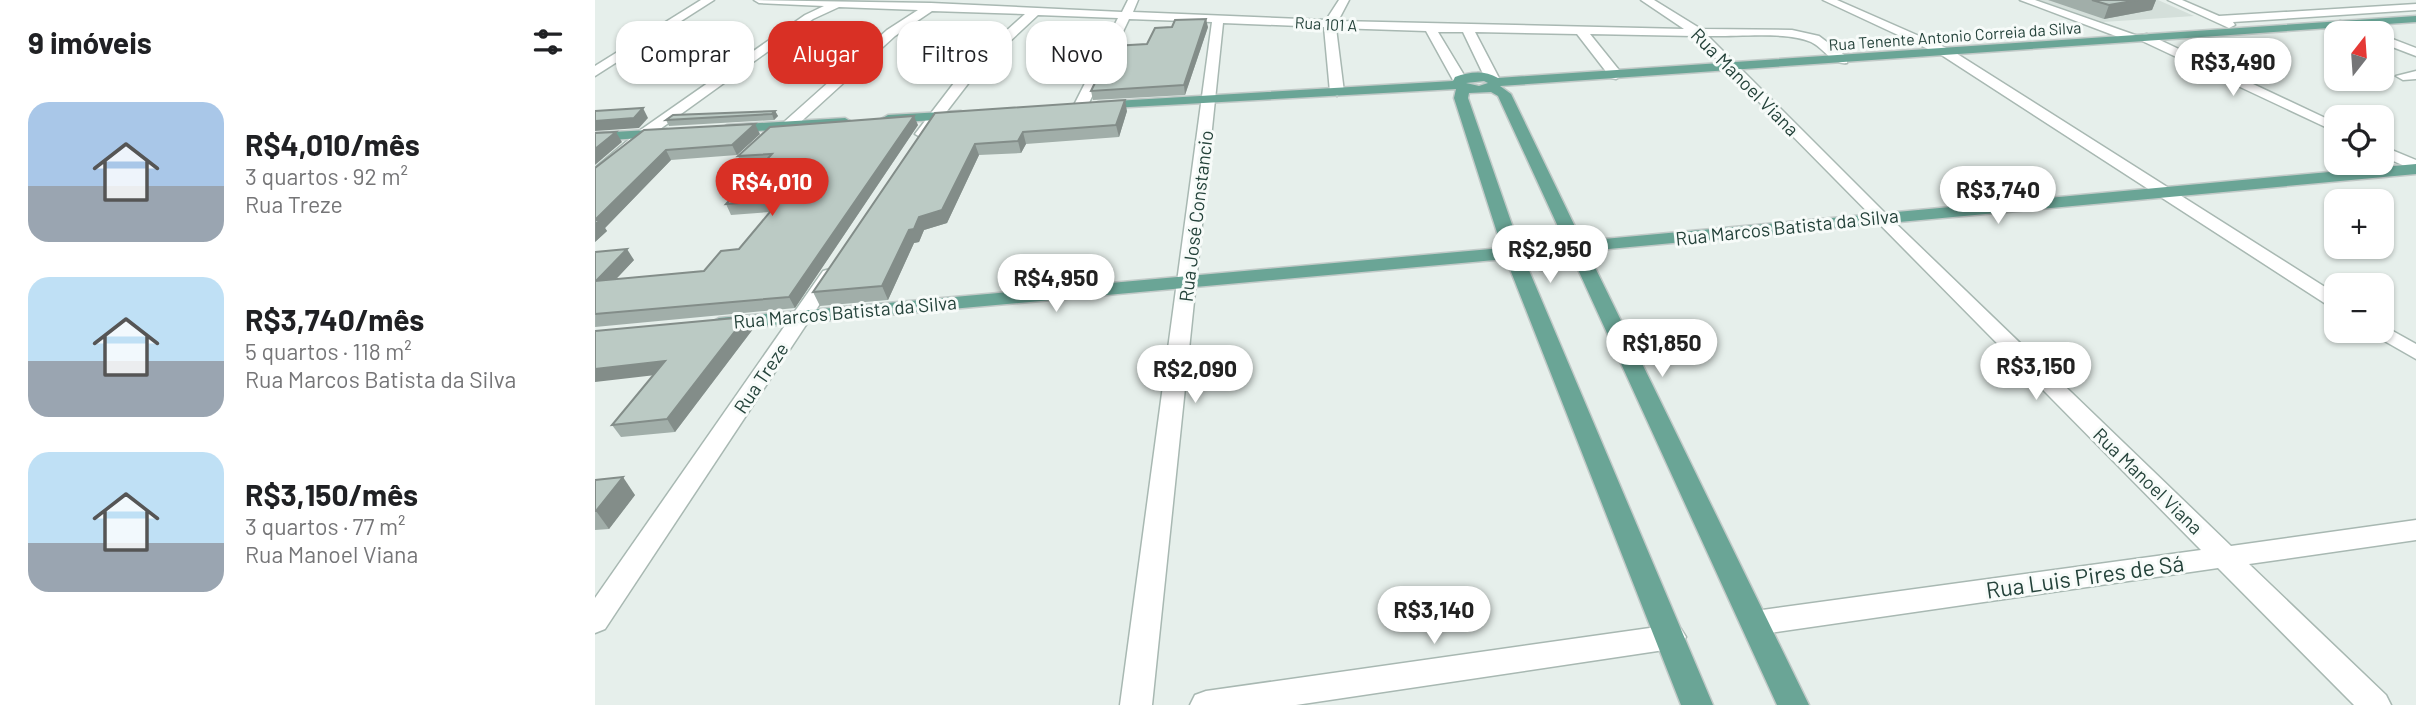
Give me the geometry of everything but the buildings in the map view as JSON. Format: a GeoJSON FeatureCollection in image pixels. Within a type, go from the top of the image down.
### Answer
{"type":"FeatureCollection","features":[{"type":"Feature","properties":{"kind":"main road","name":"Rua Tenente Antonio Correia da Silva"},"geometry":{"type":"LineString","coordinates":[[2365,21],[2416,17]]}},
{"type":"Feature","properties":{"kind":"main road","name":"Rua Tenente Antonio Correia da Silva"},"geometry":{"type":"LineString","coordinates":[[1073,108],[1461,84],[1478,90],[1494,82],[1947,53],[2324,24]]}},
{"type":"Feature","properties":{"kind":"main road"},"geometry":{"type":"LineString","coordinates":[[1494,82],[1504,94],[1793,705]]}},
{"type":"Feature","properties":{"kind":"main road"},"geometry":{"type":"LineString","coordinates":[[1461,84],[1461,98],[1514,252],[1697,705]]}},
{"type":"Feature","properties":{"kind":"main road"},"geometry":{"type":"LineString","coordinates":[[710,130],[974,114]]}},
{"type":"Feature","properties":{"kind":"main road"},"geometry":{"type":"LineString","coordinates":[[595,137],[684,132]]}},
{"type":"Feature","properties":{"kind":"main road","name":"Rua Marcos Batista da Silva"},"geometry":{"type":"LineString","coordinates":[[1576,247],[2416,167]]}},
{"type":"Feature","properties":{"kind":"main road"},"geometry":{"type":"LineString","coordinates":[[1514,252],[1521,239],[1539,234],[1559,235],[1576,247]]}},
{"type":"Feature","properties":{"kind":"main road"},"geometry":{"type":"LineString","coordinates":[[1514,252],[1535,264],[1551,265],[1566,262],[1576,247]]}},
{"type":"Feature","properties":{"kind":"main road","name":"Rua Marcos Batista da Silva"},"geometry":{"type":"LineString","coordinates":[[706,325],[1514,252]]}},
{"type":"Feature","properties":{"kind":"street"},"geometry":{"type":"LineString","coordinates":[[595,72],[709,0]]}},
{"type":"Feature","properties":{"kind":"street","name":"Rua 101 A"},"geometry":{"type":"LineString","coordinates":[[759,0],[931,6],[990,4],[1037,10],[1218,19],[1267,16],[1330,24],[1430,29],[1696,31],[1803,35],[1815,39],[1843,60]]}},
{"type":"Feature","properties":{"kind":"street"},"geometry":{"type":"LineString","coordinates":[[1073,108],[1133,0]]}},
{"type":"Feature","properties":{"kind":"street"},"geometry":{"type":"LineString","coordinates":[[1337,92],[1330,24],[1344,0]]}},
{"type":"Feature","properties":{"kind":"street","name":"Rua Manoel Viana"},"geometry":{"type":"LineString","coordinates":[[1646,0],[1696,31],[1879,218],[2375,705]]}},
{"type":"Feature","properties":{"kind":"street"},"geometry":{"type":"LineString","coordinates":[[1828,0],[1947,53],[2324,294]]}},
{"type":"Feature","properties":{"kind":"street"},"geometry":{"type":"LineString","coordinates":[[2025,0],[2138,37],[2324,122]]}},
{"type":"Feature","properties":{"kind":"street"},"geometry":{"type":"LineString","coordinates":[[2173,0],[2239,30]]}},
{"type":"Feature","properties":{"kind":"street"},"geometry":{"type":"LineString","coordinates":[[2370,0],[2416,17]]}},
{"type":"Feature","properties":{"kind":"street"},"geometry":{"type":"LineString","coordinates":[[595,176],[645,134],[809,17],[846,1]]}},
{"type":"Feature","properties":{"kind":"street"},"geometry":{"type":"LineString","coordinates":[[789,125],[891,33],[931,6]]}},
{"type":"Feature","properties":{"kind":"street"},"geometry":{"type":"LineString","coordinates":[[2216,20],[2416,7]]}},
{"type":"Feature","properties":{"kind":"street"},"geometry":{"type":"LineString","coordinates":[[912,150],[934,116],[972,69],[1037,10]]}},
{"type":"Feature","properties":{"kind":"street","name":"Rua José Constancio"},"geometry":{"type":"LineString","coordinates":[[1136,705],[1189,281],[1218,19]]}},
{"type":"Feature","properties":{"kind":"street"},"geometry":{"type":"LineString","coordinates":[[1467,28],[1494,82]]}},
{"type":"Feature","properties":{"kind":"street"},"geometry":{"type":"LineString","coordinates":[[1430,29],[1461,84]]}},
{"type":"Feature","properties":{"kind":"street"},"geometry":{"type":"LineString","coordinates":[[1580,30],[1616,75]]}},
{"type":"Feature","properties":{"kind":"street"},"geometry":{"type":"LineString","coordinates":[[2394,44],[2416,52]]}},
{"type":"Feature","properties":{"kind":"street"},"geometry":{"type":"LineString","coordinates":[[2394,156],[2416,167]]}},
{"type":"Feature","properties":{"kind":"street","name":"Rua Treze"},"geometry":{"type":"LineString","coordinates":[[595,621],[840,261]]}},
{"type":"Feature","properties":{"kind":"street"},"geometry":{"type":"LineString","coordinates":[[2394,339],[2416,353]]}},
{"type":"Feature","properties":{"kind":"street","name":"Rua Luis Pires de Sá"},"geometry":{"type":"LineString","coordinates":[[1755,622],[2416,530]]}},
{"type":"Feature","properties":{"kind":"street"},"geometry":{"type":"LineString","coordinates":[[1206,705],[1671,637]]}},
{"type":"Feature","properties":{"kind":"shaded area"},"geometry":{"type":"Polygon","coordinates":[[[2039,0],[2158,0],[2194,16],[2103,22],[2039,0]]]}}]}
